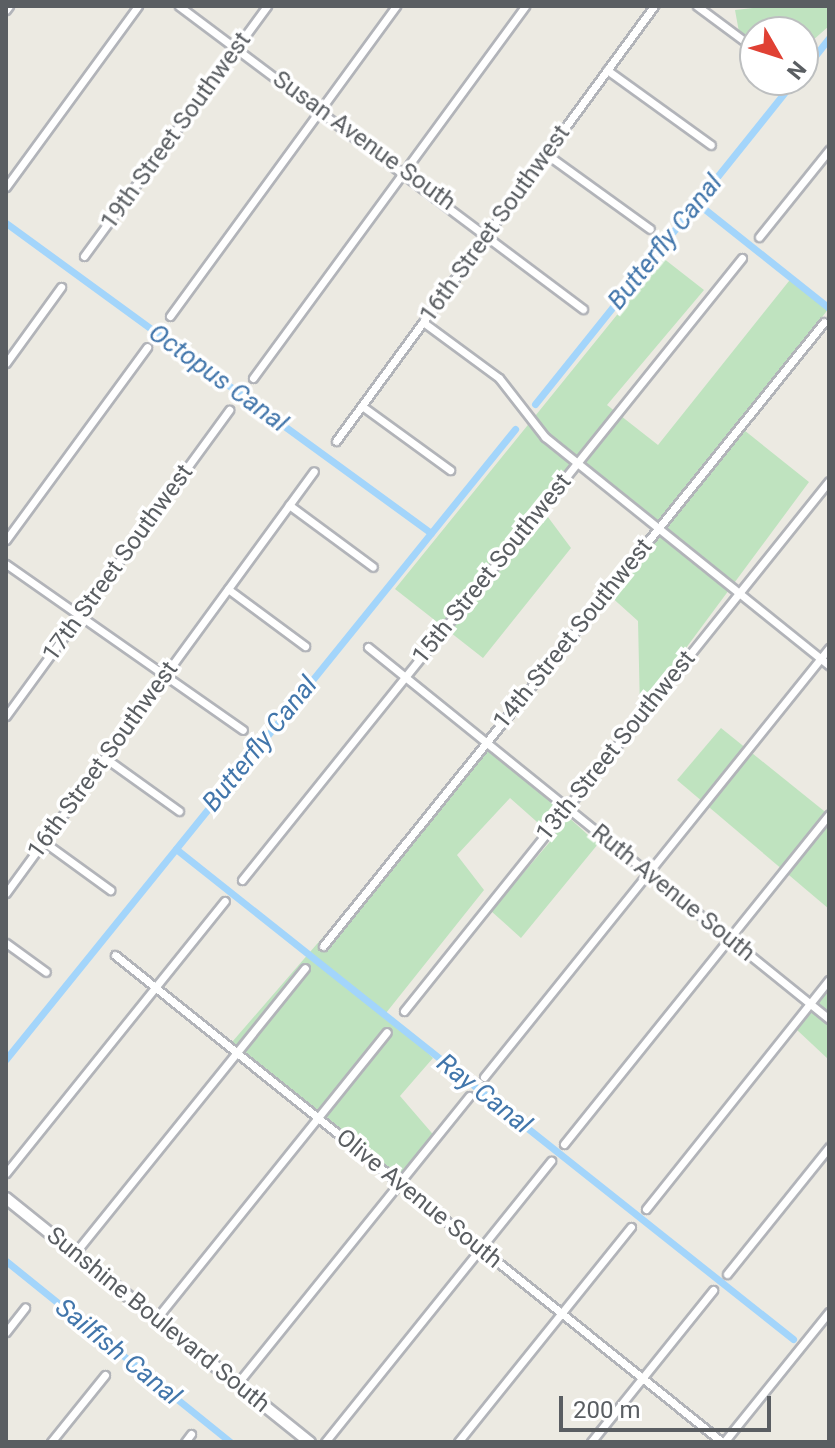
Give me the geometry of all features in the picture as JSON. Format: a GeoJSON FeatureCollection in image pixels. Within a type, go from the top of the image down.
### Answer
{"type":"FeatureCollection","features":[{"type":"Feature","properties":{"kind":"street"},"geometry":{"type":"LineString","coordinates":[[6,187],[138,6]]}},
{"type":"Feature","properties":{"kind":"street","name":"Susan Avenue South"},"geometry":{"type":"LineString","coordinates":[[179,6],[475,222],[484,237],[583,309]]}},
{"type":"Feature","properties":{"kind":"street","name":"19th Street Southwest"},"geometry":{"type":"LineString","coordinates":[[84,256],[267,6]]}},
{"type":"Feature","properties":{"kind":"street"},"geometry":{"type":"LineString","coordinates":[[170,316],[396,6]]}},
{"type":"Feature","properties":{"kind":"street"},"geometry":{"type":"LineString","coordinates":[[253,378],[525,6]]}},
{"type":"Feature","properties":{"kind":"street","name":"16th Street Southwest"},"geometry":{"type":"LineString","coordinates":[[336,441],[654,6]]}},
{"type":"Feature","properties":{"kind":"street"},"geometry":{"type":"LineString","coordinates":[[697,6],[739,37]]}},
{"type":"Feature","properties":{"kind":"street"},"geometry":{"type":"LineString","coordinates":[[607,70],[711,145]]}},
{"type":"Feature","properties":{"kind":"street"},"geometry":{"type":"LineString","coordinates":[[759,237],[829,150]]}},
{"type":"Feature","properties":{"kind":"street"},"geometry":{"type":"LineString","coordinates":[[546,154],[650,229]]}},
{"type":"Feature","properties":{"kind":"street","name":"15th Street Southwest"},"geometry":{"type":"LineString","coordinates":[[242,880],[742,258]]}},
{"type":"Feature","properties":{"kind":"street"},"geometry":{"type":"LineString","coordinates":[[6,363],[61,287]]}},
{"type":"Feature","properties":{"kind":"street"},"geometry":{"type":"LineString","coordinates":[[423,322],[499,378],[526,420],[829,665]]}},
{"type":"Feature","properties":{"kind":"street","name":"14th Street Southwest"},"geometry":{"type":"LineString","coordinates":[[323,946],[824,322]]}},
{"type":"Feature","properties":{"kind":"street"},"geometry":{"type":"LineString","coordinates":[[6,540],[147,347]]}},
{"type":"Feature","properties":{"kind":"street"},"geometry":{"type":"LineString","coordinates":[[362,406],[450,470]]}},
{"type":"Feature","properties":{"kind":"street","name":"17th Street Southwest"},"geometry":{"type":"LineString","coordinates":[[6,716],[229,410]]}},
{"type":"Feature","properties":{"kind":"street","name":"16th Street Southwest"},"geometry":{"type":"LineString","coordinates":[[6,893],[314,471]]}},
{"type":"Feature","properties":{"kind":"street","name":"13th Street Southwest"},"geometry":{"type":"LineString","coordinates":[[404,1011],[829,481]]}},
{"type":"Feature","properties":{"kind":"street"},"geometry":{"type":"LineString","coordinates":[[289,505],[373,567]]}},
{"type":"Feature","properties":{"kind":"street"},"geometry":{"type":"LineString","coordinates":[[6,564],[243,730]]}},
{"type":"Feature","properties":{"kind":"street"},"geometry":{"type":"LineString","coordinates":[[228,589],[305,646]]}},
{"type":"Feature","properties":{"kind":"street","name":"Ruth Avenue South"},"geometry":{"type":"LineString","coordinates":[[368,647],[829,1019]]}},
{"type":"Feature","properties":{"kind":"street"},"geometry":{"type":"LineString","coordinates":[[484,1077],[829,648]]}},
{"type":"Feature","properties":{"kind":"street"},"geometry":{"type":"LineString","coordinates":[[105,758],[179,811]]}},
{"type":"Feature","properties":{"kind":"street"},"geometry":{"type":"LineString","coordinates":[[564,1144],[829,814]]}},
{"type":"Feature","properties":{"kind":"street"},"geometry":{"type":"LineString","coordinates":[[44,842],[110,890]]}},
{"type":"Feature","properties":{"kind":"street"},"geometry":{"type":"LineString","coordinates":[[6,1173],[225,901]]}},
{"type":"Feature","properties":{"kind":"street"},"geometry":{"type":"LineString","coordinates":[[6,943],[46,972]]}},
{"type":"Feature","properties":{"kind":"street","name":"Olive Avenue South"},"geometry":{"type":"LineString","coordinates":[[115,955],[723,1442]]}},
{"type":"Feature","properties":{"kind":"street"},"geometry":{"type":"LineString","coordinates":[[75,1253],[305,968]]}},
{"type":"Feature","properties":{"kind":"street"},"geometry":{"type":"LineString","coordinates":[[646,1209],[829,980]]}},
{"type":"Feature","properties":{"kind":"street"},"geometry":{"type":"LineString","coordinates":[[156,1319],[387,1032]]}},
{"type":"Feature","properties":{"kind":"street"},"geometry":{"type":"LineString","coordinates":[[237,1384],[469,1096]]}},
{"type":"Feature","properties":{"kind":"street"},"geometry":{"type":"LineString","coordinates":[[727,1274],[829,1147]]}},
{"type":"Feature","properties":{"kind":"street"},"geometry":{"type":"LineString","coordinates":[[325,1442],[551,1161]]}},
{"type":"Feature","properties":{"kind":"street","name":"Sunshine Boulevard South"},"geometry":{"type":"LineString","coordinates":[[6,1198],[310,1442]]}},
{"type":"Feature","properties":{"kind":"street"},"geometry":{"type":"LineString","coordinates":[[458,1442],[631,1227]]}},
{"type":"Feature","properties":{"kind":"street"},"geometry":{"type":"LineString","coordinates":[[591,1442],[713,1290]]}},
{"type":"Feature","properties":{"kind":"street"},"geometry":{"type":"LineString","coordinates":[[6,1332],[25,1308]]}},
{"type":"Feature","properties":{"kind":"street"},"geometry":{"type":"LineString","coordinates":[[723,1442],[829,1312]]}},
{"type":"Feature","properties":{"kind":"street"},"geometry":{"type":"LineString","coordinates":[[51,1442],[105,1375]]}},
{"type":"Feature","properties":{"kind":"street"},"geometry":{"type":"LineString","coordinates":[[185,1442],[191,1434]]}},
{"type":"Feature","properties":{"kind":"green space"},"geometry":{"type":"Polygon","coordinates":[[[772,6],[829,6],[829,26],[819,35],[819,16],[739,16],[739,32],[735,10],[772,6]]]}},
{"type":"Feature","properties":{"kind":"green space"},"geometry":{"type":"Polygon","coordinates":[[[663,258],[704,290],[607,405],[658,445],[793,276],[829,308],[739,426],[809,482],[640,710],[638,621],[608,594],[657,533],[573,465],[539,505],[571,548],[483,658],[395,589],[663,258]]]}},
{"type":"Feature","properties":{"kind":"green space"},"geometry":{"type":"Polygon","coordinates":[[[721,728],[829,815],[829,909],[677,780],[721,728]]]}},
{"type":"Feature","properties":{"kind":"green space"},"geometry":{"type":"Polygon","coordinates":[[[489,745],[598,844],[521,938],[491,911],[554,837],[510,798],[457,855],[484,890],[386,1013],[433,1058],[400,1096],[437,1139],[404,1180],[226,1049],[489,745]]]}},
{"type":"Feature","properties":{"kind":"green space"},"geometry":{"type":"Polygon","coordinates":[[[829,990],[829,1060],[796,1029],[829,990]]]}},
{"type":"Feature","properties":{"kind":"waterway","name":"Butterfly Canal"},"geometry":{"type":"LineString","coordinates":[[819,51],[829,38]]}},
{"type":"Feature","properties":{"kind":"waterway","name":"Butterfly Canal"},"geometry":{"type":"LineString","coordinates":[[535,404],[782,96]]}},
{"type":"Feature","properties":{"kind":"waterway"},"geometry":{"type":"LineString","coordinates":[[697,203],[829,308]]}},
{"type":"Feature","properties":{"kind":"waterway","name":"Octopus Canal"},"geometry":{"type":"LineString","coordinates":[[6,223],[431,533]]}},
{"type":"Feature","properties":{"kind":"waterway","name":"Butterfly Canal"},"geometry":{"type":"LineString","coordinates":[[6,1059],[515,429]]}},
{"type":"Feature","properties":{"kind":"waterway","name":"Ray Canal"},"geometry":{"type":"LineString","coordinates":[[176,849],[793,1339]]}},
{"type":"Feature","properties":{"kind":"waterway","name":"Sailfish Canal"},"geometry":{"type":"LineString","coordinates":[[6,1261],[230,1442]]}}]}
